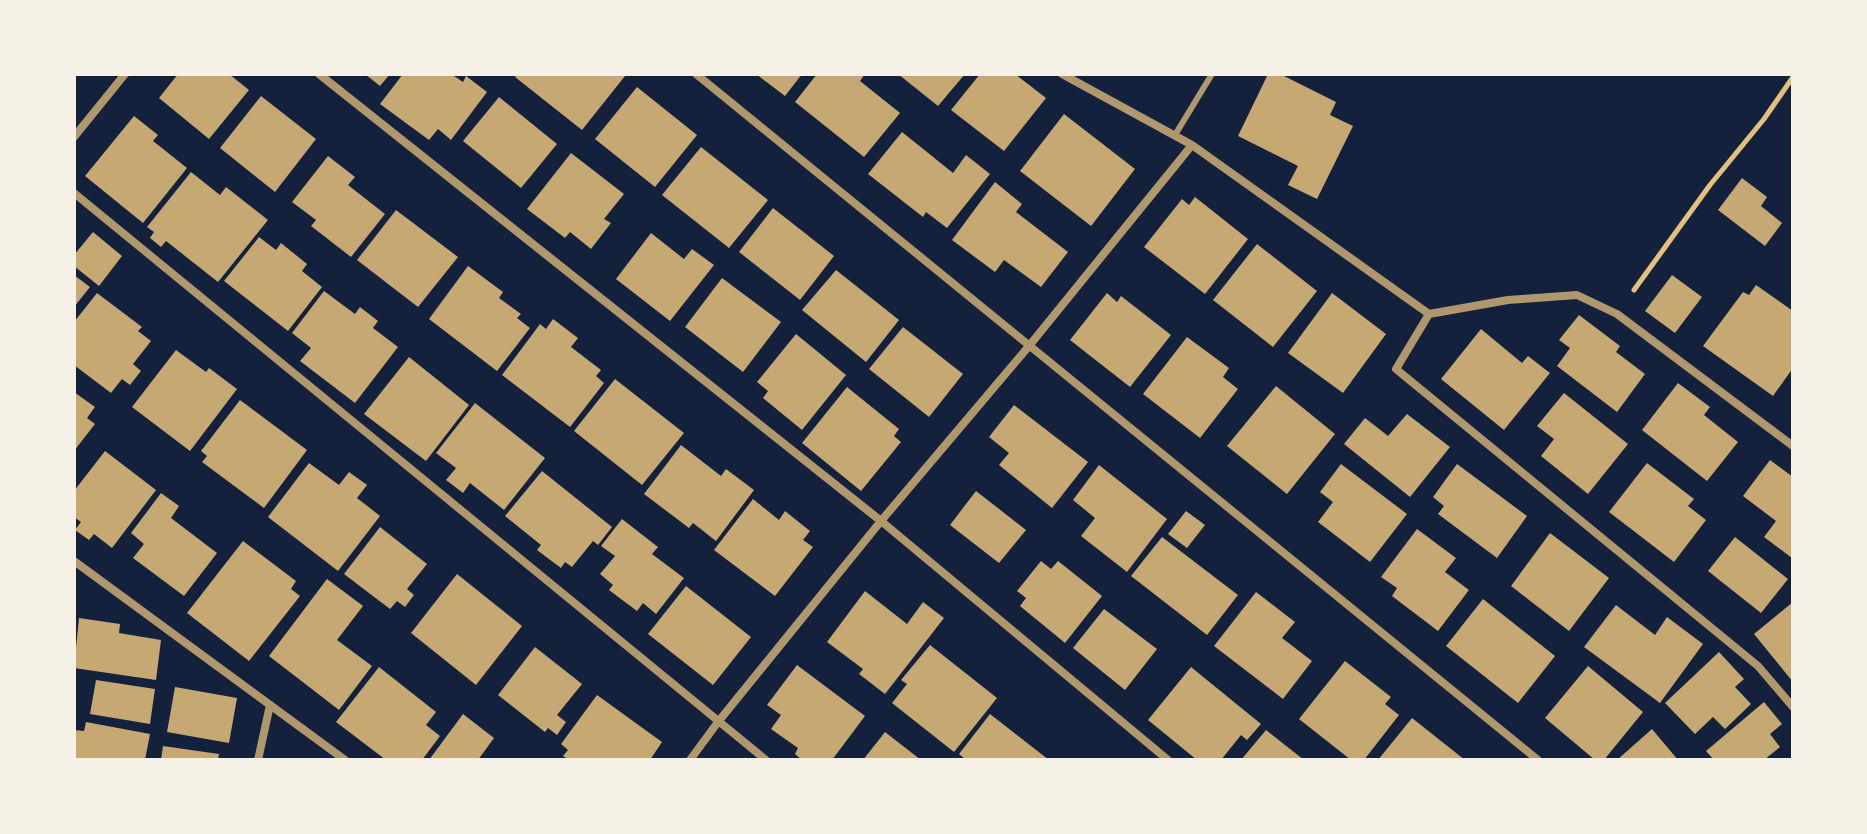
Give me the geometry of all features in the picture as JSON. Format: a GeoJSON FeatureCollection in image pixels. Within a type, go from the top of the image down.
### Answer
{"type":"FeatureCollection","features":[{"type":"Feature","properties":{"kind":"street"},"geometry":{"type":"LineString","coordinates":[[74,137],[125,74]]}},
{"type":"Feature","properties":{"kind":"street"},"geometry":{"type":"LineString","coordinates":[[319,74],[881,521],[1168,760]]}},
{"type":"Feature","properties":{"kind":"street"},"geometry":{"type":"LineString","coordinates":[[696,74],[1538,760]]}},
{"type":"Feature","properties":{"kind":"street"},"geometry":{"type":"LineString","coordinates":[[1062,74],[1192,145],[1429,314],[1508,300],[1577,295],[1617,314],[1793,446]]}},
{"type":"Feature","properties":{"kind":"street"},"geometry":{"type":"LineString","coordinates":[[690,760],[881,521],[1029,346],[1192,145]]}},
{"type":"Feature","properties":{"kind":"street"},"geometry":{"type":"LineString","coordinates":[[74,193],[766,760]]}},
{"type":"Feature","properties":{"kind":"street"},"geometry":{"type":"LineString","coordinates":[[1429,314],[1396,369],[1758,666],[1793,707]]}},
{"type":"Feature","properties":{"kind":"street"},"geometry":{"type":"LineString","coordinates":[[74,561],[345,760]]}},
{"type":"Feature","properties":{"kind":"street"},"geometry":{"type":"LineString","coordinates":[[258,760],[270,705]]}},
{"type":"Feature","properties":{"kind":"lane"},"geometry":{"type":"LineString","coordinates":[[1175,135],[1212,74]]}},
{"type":"Feature","properties":{"kind":"path"},"geometry":{"type":"LineString","coordinates":[[1617,314],[1793,77]]}},
{"type":"Feature","properties":{"kind":"building"},"geometry":{"type":"Polygon","coordinates":[[[178,74],[229,74],[249,90],[209,139],[159,98],[178,74]]]}},
{"type":"Feature","properties":{"kind":"building"},"geometry":{"type":"Polygon","coordinates":[[[365,74],[390,74],[380,86],[365,74]]]}},
{"type":"Feature","properties":{"kind":"building"},"geometry":{"type":"Polygon","coordinates":[[[403,74],[451,74],[463,82],[466,76],[487,92],[451,140],[438,129],[429,140],[380,104],[403,74]]]}},
{"type":"Feature","properties":{"kind":"building"},"geometry":{"type":"Polygon","coordinates":[[[518,74],[625,76],[582,130],[515,77],[518,74]]]}},
{"type":"Feature","properties":{"kind":"building"},"geometry":{"type":"Polygon","coordinates":[[[756,74],[802,74],[785,96],[756,74]]]}},
{"type":"Feature","properties":{"kind":"building"},"geometry":{"type":"Polygon","coordinates":[[[817,74],[865,74],[860,81],[900,113],[864,157],[795,102],[817,74]]]}},
{"type":"Feature","properties":{"kind":"building"},"geometry":{"type":"Polygon","coordinates":[[[898,74],[965,74],[938,106],[898,74]]]}},
{"type":"Feature","properties":{"kind":"building"},"geometry":{"type":"Polygon","coordinates":[[[980,74],[1015,74],[1046,98],[1004,151],[951,110],[980,74]]]}},
{"type":"Feature","properties":{"kind":"building"},"geometry":{"type":"Polygon","coordinates":[[[1268,74],[1280,74],[1336,102],[1330,115],[1353,126],[1317,199],[1288,185],[1298,166],[1238,136],[1268,74]]]}},
{"type":"Feature","properties":{"kind":"building"},"geometry":{"type":"Polygon","coordinates":[[[637,87],[697,135],[655,187],[595,139],[637,87]]]}},
{"type":"Feature","properties":{"kind":"building"},"geometry":{"type":"Polygon","coordinates":[[[261,96],[316,139],[275,192],[220,148],[261,96]]]}},
{"type":"Feature","properties":{"kind":"building"},"geometry":{"type":"Polygon","coordinates":[[[499,97],[557,144],[521,188],[463,141],[499,97]]]}},
{"type":"Feature","properties":{"kind":"building"},"geometry":{"type":"Polygon","coordinates":[[[1064,114],[1135,169],[1091,226],[1020,171],[1064,114]]]}},
{"type":"Feature","properties":{"kind":"building"},"geometry":{"type":"Polygon","coordinates":[[[134,116],[158,135],[153,141],[187,168],[143,223],[85,176],[134,116]]]}},
{"type":"Feature","properties":{"kind":"building"},"geometry":{"type":"Polygon","coordinates":[[[902,132],[953,173],[966,155],[990,174],[947,228],[926,212],[923,217],[868,174],[902,132]]]}},
{"type":"Feature","properties":{"kind":"building"},"geometry":{"type":"Polygon","coordinates":[[[701,147],[768,200],[729,248],[662,195],[701,147]]]}},
{"type":"Feature","properties":{"kind":"building"},"geometry":{"type":"Polygon","coordinates":[[[571,153],[624,194],[604,219],[611,223],[591,249],[570,232],[565,238],[527,209],[571,153]]]}},
{"type":"Feature","properties":{"kind":"building"},"geometry":{"type":"Polygon","coordinates":[[[328,156],[355,177],[348,185],[385,214],[351,257],[311,226],[316,220],[292,202],[328,156]]]}},
{"type":"Feature","properties":{"kind":"building"},"geometry":{"type":"Polygon","coordinates":[[[191,172],[220,195],[226,187],[268,220],[218,282],[166,241],[161,247],[150,238],[154,232],[147,227],[191,172]]]}},
{"type":"Feature","properties":{"kind":"building"},"geometry":{"type":"Polygon","coordinates":[[[1742,178],[1767,197],[1761,206],[1782,223],[1765,246],[1718,210],[1742,178]]]}},
{"type":"Feature","properties":{"kind":"building"},"geometry":{"type":"Polygon","coordinates":[[[995,182],[1022,204],[1016,212],[1068,252],[1041,287],[1004,260],[995,272],[952,240],[995,182]]]}},
{"type":"Feature","properties":{"kind":"building"},"geometry":{"type":"Polygon","coordinates":[[[1195,197],[1248,239],[1205,294],[1144,247],[1182,199],[1189,205],[1195,197]]]}},
{"type":"Feature","properties":{"kind":"building"},"geometry":{"type":"Polygon","coordinates":[[[773,208],[834,256],[800,300],[739,252],[773,208]]]}},
{"type":"Feature","properties":{"kind":"building"},"geometry":{"type":"Polygon","coordinates":[[[396,210],[458,257],[418,307],[357,260],[396,210]]]}},
{"type":"Feature","properties":{"kind":"building"},"geometry":{"type":"Polygon","coordinates":[[[93,232],[122,256],[99,286],[74,266],[74,255],[93,232]]]}},
{"type":"Feature","properties":{"kind":"building"},"geometry":{"type":"Polygon","coordinates":[[[651,233],[684,259],[692,249],[714,265],[670,321],[616,279],[651,233]]]}},
{"type":"Feature","properties":{"kind":"building"},"geometry":{"type":"Polygon","coordinates":[[[259,237],[276,250],[281,243],[307,264],[302,271],[322,287],[288,331],[224,281],[259,237]]]}},
{"type":"Feature","properties":{"kind":"building"},"geometry":{"type":"Polygon","coordinates":[[[1257,244],[1317,291],[1273,347],[1213,300],[1257,244]]]}},
{"type":"Feature","properties":{"kind":"building"},"geometry":{"type":"Polygon","coordinates":[[[468,266],[503,292],[499,298],[521,314],[517,318],[530,328],[497,371],[429,319],[468,266]]]}},
{"type":"Feature","properties":{"kind":"building"},"geometry":{"type":"Polygon","coordinates":[[[836,270],[899,320],[866,362],[802,310],[836,270]]]}},
{"type":"Feature","properties":{"kind":"building"},"geometry":{"type":"Polygon","coordinates":[[[74,275],[90,287],[74,307],[74,275]]]}},
{"type":"Feature","properties":{"kind":"building"},"geometry":{"type":"Polygon","coordinates":[[[1672,275],[1702,297],[1675,333],[1645,311],[1672,275]]]}},
{"type":"Feature","properties":{"kind":"building"},"geometry":{"type":"Polygon","coordinates":[[[722,278],[781,322],[743,372],[685,327],[722,278]]]}},
{"type":"Feature","properties":{"kind":"building"},"geometry":{"type":"Polygon","coordinates":[[[1756,285],[1793,311],[1793,368],[1773,396],[1703,346],[1743,292],[1749,295],[1756,285]]]}},
{"type":"Feature","properties":{"kind":"building"},"geometry":{"type":"Polygon","coordinates":[[[324,291],[355,314],[360,307],[378,321],[373,328],[398,347],[355,403],[300,361],[311,348],[292,333],[324,291]]]}},
{"type":"Feature","properties":{"kind":"building"},"geometry":{"type":"Polygon","coordinates":[[[97,293],[142,327],[138,331],[151,341],[133,364],[141,371],[130,385],[122,379],[111,393],[74,365],[74,322],[97,293]]]}},
{"type":"Feature","properties":{"kind":"building"},"geometry":{"type":"Polygon","coordinates":[[[1107,293],[1117,302],[1121,296],[1171,335],[1130,387],[1070,340],[1107,293]]]}},
{"type":"Feature","properties":{"kind":"building"},"geometry":{"type":"Polygon","coordinates":[[[1332,293],[1386,334],[1343,393],[1288,353],[1332,293]]]}},
{"type":"Feature","properties":{"kind":"building"},"geometry":{"type":"Polygon","coordinates":[[[1579,315],[1620,346],[1616,352],[1645,374],[1617,412],[1557,366],[1570,348],[1559,340],[1579,315]]]}},
{"type":"Feature","properties":{"kind":"building"},"geometry":{"type":"Polygon","coordinates":[[[553,319],[578,338],[571,347],[601,370],[596,376],[604,383],[570,427],[502,375],[540,324],[546,329],[553,319]]]}},
{"type":"Feature","properties":{"kind":"building"},"geometry":{"type":"Polygon","coordinates":[[[903,327],[963,374],[929,417],[869,369],[903,327]]]}},
{"type":"Feature","properties":{"kind":"building"},"geometry":{"type":"Polygon","coordinates":[[[1481,329],[1522,363],[1528,356],[1550,373],[1504,430],[1441,379],[1481,329]]]}},
{"type":"Feature","properties":{"kind":"building"},"geometry":{"type":"Polygon","coordinates":[[[796,334],[846,375],[802,430],[763,398],[768,391],[757,382],[796,334]]]}},
{"type":"Feature","properties":{"kind":"building"},"geometry":{"type":"Polygon","coordinates":[[[1187,337],[1229,368],[1223,377],[1238,389],[1200,438],[1143,394],[1187,337]]]}},
{"type":"Feature","properties":{"kind":"building"},"geometry":{"type":"Polygon","coordinates":[[[176,350],[206,372],[209,368],[237,389],[190,451],[132,407],[176,350]]]}},
{"type":"Feature","properties":{"kind":"building"},"geometry":{"type":"Polygon","coordinates":[[[409,357],[469,405],[426,461],[364,414],[409,357]]]}},
{"type":"Feature","properties":{"kind":"building"},"geometry":{"type":"Polygon","coordinates":[[[615,379],[684,433],[642,485],[574,431],[615,379]]]}},
{"type":"Feature","properties":{"kind":"building"},"geometry":{"type":"Polygon","coordinates":[[[1678,383],[1710,407],[1704,415],[1738,442],[1707,481],[1642,430],[1678,383]]]}},
{"type":"Feature","properties":{"kind":"building"},"geometry":{"type":"Polygon","coordinates":[[[1276,386],[1335,434],[1287,494],[1227,446],[1276,386]]]}},
{"type":"Feature","properties":{"kind":"building"},"geometry":{"type":"Polygon","coordinates":[[[847,387],[899,429],[894,436],[901,442],[861,491],[802,443],[847,387]]]}},
{"type":"Feature","properties":{"kind":"building"},"geometry":{"type":"Polygon","coordinates":[[[74,392],[95,407],[87,418],[95,424],[74,451],[74,392]]]}},
{"type":"Feature","properties":{"kind":"building"},"geometry":{"type":"Polygon","coordinates":[[[1564,393],[1628,444],[1588,494],[1541,456],[1554,439],[1537,426],[1564,393]]]}},
{"type":"Feature","properties":{"kind":"building"},"geometry":{"type":"Polygon","coordinates":[[[240,400],[307,450],[264,508],[202,462],[207,456],[201,451],[240,400]]]}},
{"type":"Feature","properties":{"kind":"building"},"geometry":{"type":"Polygon","coordinates":[[[475,403],[545,458],[504,510],[470,483],[463,493],[446,480],[456,468],[436,453],[475,403]]]}},
{"type":"Feature","properties":{"kind":"building"},"geometry":{"type":"Polygon","coordinates":[[[1014,405],[1088,462],[1052,508],[999,465],[1009,453],[989,437],[1014,405]]]}},
{"type":"Feature","properties":{"kind":"building"},"geometry":{"type":"Polygon","coordinates":[[[1407,414],[1450,447],[1410,497],[1344,444],[1365,418],[1388,436],[1407,414]]]}},
{"type":"Feature","properties":{"kind":"building"},"geometry":{"type":"Polygon","coordinates":[[[681,445],[721,476],[726,469],[754,490],[716,541],[693,523],[689,528],[644,494],[681,445]]]}},
{"type":"Feature","properties":{"kind":"building"},"geometry":{"type":"Polygon","coordinates":[[[105,451],[156,490],[112,548],[94,534],[89,540],[75,530],[81,522],[74,517],[74,491],[105,451]]]}},
{"type":"Feature","properties":{"kind":"building"},"geometry":{"type":"Polygon","coordinates":[[[1770,460],[1793,477],[1792,558],[1764,537],[1776,521],[1743,496],[1770,460]]]}},
{"type":"Feature","properties":{"kind":"building"},"geometry":{"type":"Polygon","coordinates":[[[309,463],[339,485],[349,472],[367,485],[357,498],[380,516],[338,571],[268,517],[309,463]]]}},
{"type":"Feature","properties":{"kind":"building"},"geometry":{"type":"Polygon","coordinates":[[[1647,463],[1694,499],[1688,506],[1706,520],[1674,562],[1609,512],[1647,463]]]}},
{"type":"Feature","properties":{"kind":"building"},"geometry":{"type":"Polygon","coordinates":[[[1341,464],[1407,514],[1370,562],[1318,522],[1333,502],[1320,492],[1341,464]]]}},
{"type":"Feature","properties":{"kind":"building"},"geometry":{"type":"Polygon","coordinates":[[[1457,464],[1527,516],[1497,558],[1438,514],[1444,506],[1433,497],[1457,464]]]}},
{"type":"Feature","properties":{"kind":"building"},"geometry":{"type":"Polygon","coordinates":[[[1099,465],[1167,519],[1127,572],[1081,536],[1095,518],[1073,500],[1099,465]]]}},
{"type":"Feature","properties":{"kind":"building"},"geometry":{"type":"Polygon","coordinates":[[[542,471],[612,527],[598,545],[593,541],[572,567],[565,562],[561,568],[537,550],[541,545],[505,516],[542,471]]]}},
{"type":"Feature","properties":{"kind":"building"},"geometry":{"type":"Polygon","coordinates":[[[976,491],[1026,530],[999,563],[950,525],[976,491]]]}},
{"type":"Feature","properties":{"kind":"building"},"geometry":{"type":"Polygon","coordinates":[[[161,493],[179,506],[171,518],[217,553],[184,596],[133,558],[144,544],[131,533],[161,493]]]}},
{"type":"Feature","properties":{"kind":"building"},"geometry":{"type":"Polygon","coordinates":[[[753,499],[779,520],[785,511],[810,531],[803,540],[813,547],[775,596],[714,550],[753,499]]]}},
{"type":"Feature","properties":{"kind":"building"},"geometry":{"type":"Polygon","coordinates":[[[1186,511],[1205,525],[1187,548],[1168,534],[1186,511]]]}},
{"type":"Feature","properties":{"kind":"building"},"geometry":{"type":"Polygon","coordinates":[[[622,519],[658,547],[652,554],[684,578],[656,614],[643,603],[637,611],[609,590],[613,585],[600,574],[615,556],[601,546],[622,519]]]}},
{"type":"Feature","properties":{"kind":"building"},"geometry":{"type":"Polygon","coordinates":[[[380,527],[427,564],[407,589],[414,595],[405,607],[397,601],[390,609],[344,574],[380,527]]]}},
{"type":"Feature","properties":{"kind":"building"},"geometry":{"type":"Polygon","coordinates":[[[1417,529],[1456,558],[1445,572],[1469,590],[1438,631],[1392,596],[1397,588],[1381,577],[1417,529]]]}},
{"type":"Feature","properties":{"kind":"building"},"geometry":{"type":"Polygon","coordinates":[[[1550,533],[1609,578],[1569,631],[1511,586],[1550,533]]]}},
{"type":"Feature","properties":{"kind":"building"},"geometry":{"type":"Polygon","coordinates":[[[1162,537],[1238,595],[1207,635],[1131,576],[1162,537]]]}},
{"type":"Feature","properties":{"kind":"building"},"geometry":{"type":"Polygon","coordinates":[[[1735,537],[1788,579],[1761,613],[1708,571],[1735,537]]]}},
{"type":"Feature","properties":{"kind":"building"},"geometry":{"type":"Polygon","coordinates":[[[243,541],[296,581],[291,589],[300,596],[249,661],[187,613],[243,541]]]}},
{"type":"Feature","properties":{"kind":"building"},"geometry":{"type":"Polygon","coordinates":[[[1041,561],[1051,569],[1058,561],[1102,596],[1065,643],[1020,606],[1026,598],[1017,591],[1041,561]]]}},
{"type":"Feature","properties":{"kind":"building"},"geometry":{"type":"Polygon","coordinates":[[[457,574],[522,626],[476,685],[411,633],[457,574]]]}},
{"type":"Feature","properties":{"kind":"building"},"geometry":{"type":"Polygon","coordinates":[[[327,579],[363,606],[337,640],[372,666],[339,710],[269,656],[327,579]]]}},
{"type":"Feature","properties":{"kind":"building"},"geometry":{"type":"Polygon","coordinates":[[[686,586],[751,637],[713,685],[648,634],[686,586]]]}},
{"type":"Feature","properties":{"kind":"building"},"geometry":{"type":"Polygon","coordinates":[[[865,591],[907,624],[923,602],[944,618],[885,694],[859,674],[863,669],[827,642],[865,591]]]}},
{"type":"Feature","properties":{"kind":"building"},"geometry":{"type":"Polygon","coordinates":[[[1256,592],[1295,622],[1282,638],[1312,661],[1283,699],[1214,646],[1256,592]]]}},
{"type":"Feature","properties":{"kind":"building"},"geometry":{"type":"Polygon","coordinates":[[[1483,599],[1555,656],[1518,703],[1446,646],[1483,599]]]}},
{"type":"Feature","properties":{"kind":"building"},"geometry":{"type":"Polygon","coordinates":[[[1793,602],[1793,682],[1754,634],[1793,602]]]}},
{"type":"Feature","properties":{"kind":"building"},"geometry":{"type":"Polygon","coordinates":[[[1616,605],[1655,635],[1667,617],[1703,644],[1660,703],[1584,647],[1616,605]]]}},
{"type":"Feature","properties":{"kind":"building"},"geometry":{"type":"Polygon","coordinates":[[[1104,609],[1157,649],[1125,690],[1073,648],[1104,609]]]}},
{"type":"Feature","properties":{"kind":"building"},"geometry":{"type":"Polygon","coordinates":[[[79,618],[120,624],[119,633],[161,640],[156,680],[74,668],[79,618]]]}},
{"type":"Feature","properties":{"kind":"building"},"geometry":{"type":"Polygon","coordinates":[[[930,645],[997,698],[954,752],[892,703],[907,684],[901,680],[930,645]]]}},
{"type":"Feature","properties":{"kind":"building"},"geometry":{"type":"Polygon","coordinates":[[[535,647],[582,684],[557,715],[566,722],[557,735],[548,728],[545,732],[498,695],[535,647]]]}},
{"type":"Feature","properties":{"kind":"building"},"geometry":{"type":"Polygon","coordinates":[[[1719,652],[1744,679],[1735,687],[1751,704],[1725,729],[1713,717],[1695,734],[1665,703],[1719,652]]]}},
{"type":"Feature","properties":{"kind":"building"},"geometry":{"type":"Polygon","coordinates":[[[1345,661],[1391,697],[1385,704],[1399,715],[1364,760],[1351,760],[1299,719],[1345,661]]]}},
{"type":"Feature","properties":{"kind":"building"},"geometry":{"type":"Polygon","coordinates":[[[797,665],[865,716],[832,760],[802,760],[795,754],[798,748],[771,729],[781,715],[767,705],[797,665]]]}},
{"type":"Feature","properties":{"kind":"building"},"geometry":{"type":"Polygon","coordinates":[[[1588,666],[1643,712],[1604,760],[1595,760],[1545,718],[1588,666]]]}},
{"type":"Feature","properties":{"kind":"building"},"geometry":{"type":"Polygon","coordinates":[[[379,667],[436,712],[426,725],[440,736],[422,760],[386,760],[336,722],[379,667]]]}},
{"type":"Feature","properties":{"kind":"building"},"geometry":{"type":"Polygon","coordinates":[[[1191,667],[1261,724],[1247,740],[1241,735],[1221,760],[1197,760],[1148,720],[1191,667]]]}},
{"type":"Feature","properties":{"kind":"building"},"geometry":{"type":"Polygon","coordinates":[[[96,680],[155,689],[150,724],[90,714],[96,680]]]}},
{"type":"Feature","properties":{"kind":"building"},"geometry":{"type":"Polygon","coordinates":[[[175,687],[237,698],[229,743],[167,732],[175,687]]]}},
{"type":"Feature","properties":{"kind":"building"},"geometry":{"type":"Polygon","coordinates":[[[597,695],[662,742],[650,760],[569,760],[563,756],[568,750],[561,744],[597,695]]]}},
{"type":"Feature","properties":{"kind":"building"},"geometry":{"type":"Polygon","coordinates":[[[1764,702],[1782,724],[1770,734],[1780,747],[1764,760],[1714,760],[1706,751],[1764,702]]]}},
{"type":"Feature","properties":{"kind":"building"},"geometry":{"type":"Polygon","coordinates":[[[463,714],[494,738],[478,760],[429,760],[463,714]]]}},
{"type":"Feature","properties":{"kind":"building"},"geometry":{"type":"Polygon","coordinates":[[[990,714],[1049,760],[966,760],[959,754],[990,714]]]}},
{"type":"Feature","properties":{"kind":"building"},"geometry":{"type":"Polygon","coordinates":[[[1412,718],[1465,760],[1378,760],[1412,718]]]}},
{"type":"Feature","properties":{"kind":"building"},"geometry":{"type":"Polygon","coordinates":[[[86,722],[150,734],[145,760],[74,760],[74,730],[84,731],[86,722]]]}},
{"type":"Feature","properties":{"kind":"building"},"geometry":{"type":"Polygon","coordinates":[[[1652,729],[1678,760],[1617,760],[1652,729]]]}},
{"type":"Feature","properties":{"kind":"building"},"geometry":{"type":"Polygon","coordinates":[[[1266,730],[1304,760],[1241,760],[1266,730]]]}},
{"type":"Feature","properties":{"kind":"building"},"geometry":{"type":"Polygon","coordinates":[[[885,732],[921,760],[863,760],[885,732]]]}},
{"type":"Feature","properties":{"kind":"building"},"geometry":{"type":"Polygon","coordinates":[[[163,746],[219,754],[218,760],[161,760],[163,746]]]}}]}
